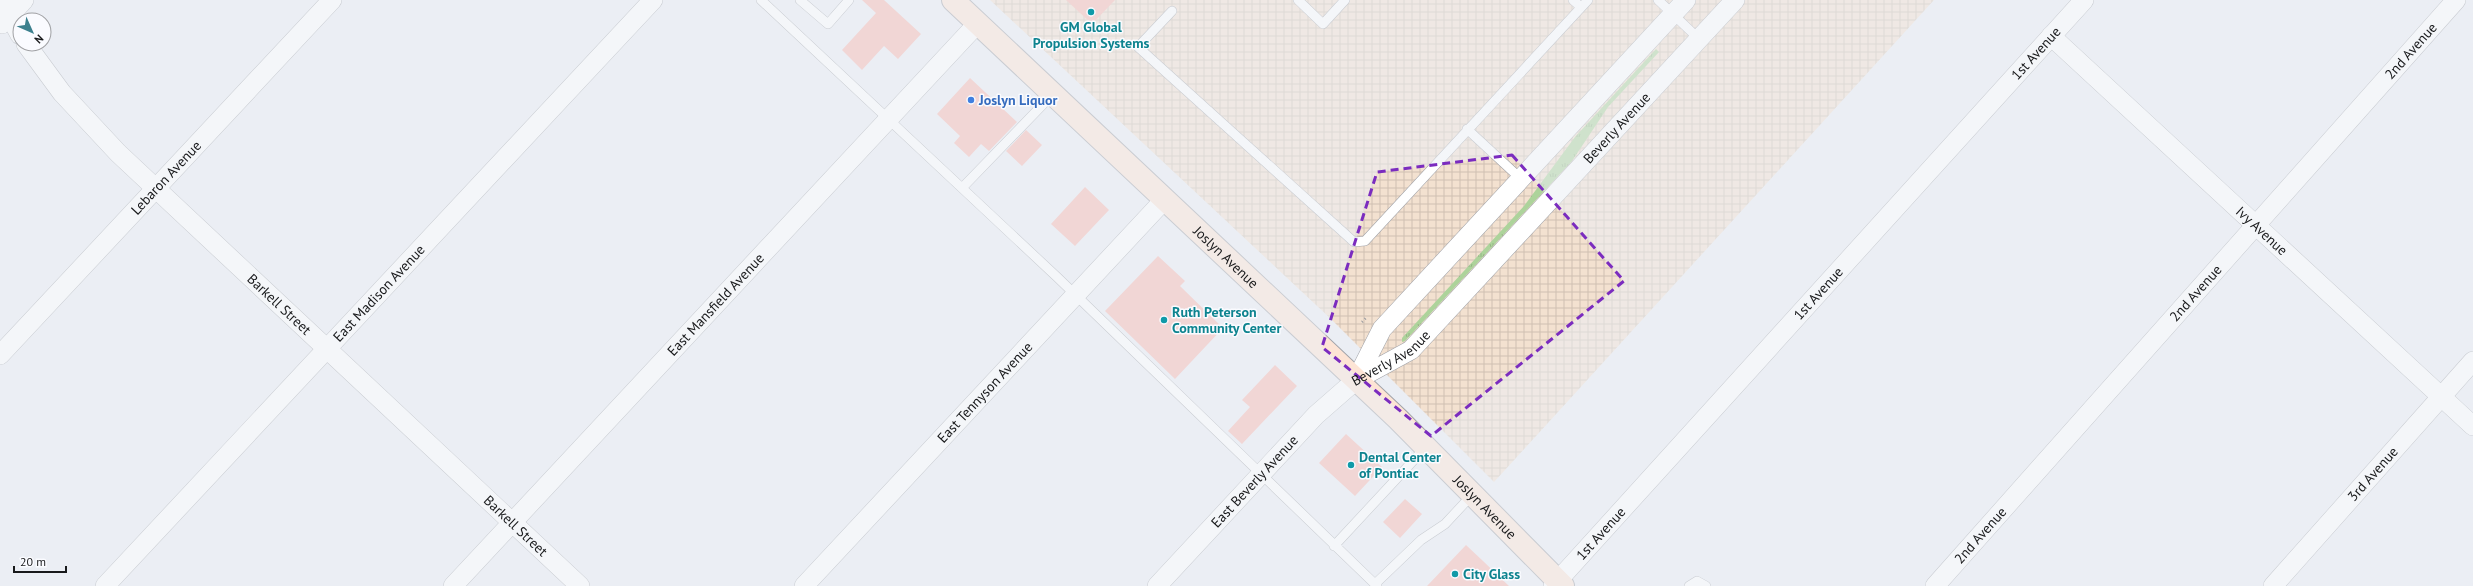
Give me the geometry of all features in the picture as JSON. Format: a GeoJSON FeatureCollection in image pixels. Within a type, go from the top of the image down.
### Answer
{"type":"FeatureCollection","features":[{"type":"Feature","properties":{"kind":"main road","name":"Joslyn Avenue"},"geometry":{"type":"LineString","coordinates":[[953,0],[1356,380],[1472,495],[1558,584]]}},
{"type":"Feature","properties":{"kind":"street"},"geometry":{"type":"LineString","coordinates":[[12,25],[3,14],[24,0]]}},
{"type":"Feature","properties":{"kind":"street","name":"Lebaron Avenue"},"geometry":{"type":"LineString","coordinates":[[0,356],[332,0]]}},
{"type":"Feature","properties":{"kind":"street","name":"East Madison Avenue"},"geometry":{"type":"LineString","coordinates":[[105,586],[653,0]]}},
{"type":"Feature","properties":{"kind":"street","name":"Beverly Avenue"},"geometry":{"type":"LineString","coordinates":[[1356,380],[1382,329],[1686,0]]}},
{"type":"Feature","properties":{"kind":"street","name":"Beverly Avenue"},"geometry":{"type":"LineString","coordinates":[[1356,380],[1411,350],[1735,0]]}},
{"type":"Feature","properties":{"kind":"street","name":"1st Avenue"},"geometry":{"type":"LineString","coordinates":[[1558,584],[2084,0]]}},
{"type":"Feature","properties":{"kind":"street","name":"2nd Avenue"},"geometry":{"type":"LineString","coordinates":[[1935,586],[2456,0]]}},
{"type":"Feature","properties":{"kind":"street","name":"East Mansfield Avenue"},"geometry":{"type":"LineString","coordinates":[[452,586],[978,23]]}},
{"type":"Feature","properties":{"kind":"street","name":"Ivy Avenue"},"geometry":{"type":"LineString","coordinates":[[2051,36],[2473,426]]}},
{"type":"Feature","properties":{"kind":"street","name":"Barkell Street"},"geometry":{"type":"LineString","coordinates":[[32,52],[82,116],[155,189],[580,586]]}},
{"type":"Feature","properties":{"kind":"street","name":"East Tennyson Avenue"},"geometry":{"type":"LineString","coordinates":[[804,586],[1165,199]]}},
{"type":"Feature","properties":{"kind":"street","name":"3rd Avenue"},"geometry":{"type":"LineString","coordinates":[[2273,586],[2473,362]]}},
{"type":"Feature","properties":{"kind":"street","name":"East Beverly Avenue"},"geometry":{"type":"LineString","coordinates":[[1157,586],[1316,415],[1356,380]]}},
{"type":"Feature","properties":{"kind":"lane"},"geometry":{"type":"LineString","coordinates":[[761,0],[889,118],[1076,295],[1260,475],[1376,585],[1421,540],[1445,524],[1472,495]]}},
{"type":"Feature","properties":{"kind":"lane"},"geometry":{"type":"LineString","coordinates":[[800,0],[828,24],[849,0]]}},
{"type":"Feature","properties":{"kind":"lane"},"geometry":{"type":"LineString","coordinates":[[1298,0],[1323,24],[1345,0]]}},
{"type":"Feature","properties":{"kind":"lane"},"geometry":{"type":"LineString","coordinates":[[1573,0],[1581,8]]}},
{"type":"Feature","properties":{"kind":"lane"},"geometry":{"type":"LineString","coordinates":[[1172,11],[1138,47],[1354,242],[1365,241],[1588,0]]}},
{"type":"Feature","properties":{"kind":"lane"},"geometry":{"type":"LineString","coordinates":[[1658,0],[1699,38]]}},
{"type":"Feature","properties":{"kind":"lane"},"geometry":{"type":"LineString","coordinates":[[962,188],[1053,94]]}},
{"type":"Feature","properties":{"kind":"lane"},"geometry":{"type":"LineString","coordinates":[[1467,129],[1521,179]]}},
{"type":"Feature","properties":{"kind":"lane"},"geometry":{"type":"LineString","coordinates":[[1334,546],[1425,448]]}},
{"type":"Feature","properties":{"kind":"lane"},"geometry":{"type":"LineString","coordinates":[[1690,586],[1697,581],[1706,586]]}},
{"type":"Feature","properties":{"kind":"highlighted area"},"geometry":{"type":"Polygon","coordinates":[[[1512,155],[1624,281],[1431,436],[1322,347],[1377,172],[1512,155]]]}},
{"type":"Feature","properties":{"kind":"shaded area"},"geometry":{"type":"Polygon","coordinates":[[[990,0],[1934,0],[1494,482],[1331,319],[990,0]]]}},
{"type":"Feature","properties":{"kind":"green space"},"geometry":{"type":"Polygon","coordinates":[[[1656,49],[1659,52],[1608,107],[1572,161],[1405,341],[1402,342],[1402,338],[1524,206],[1575,137],[1656,49]]]}},
{"type":"Feature","properties":{"kind":"building"},"geometry":{"type":"Polygon","coordinates":[[[862,0],[884,0],[921,34],[898,59],[884,46],[862,70],[842,50],[876,13],[862,0]]]}},
{"type":"Feature","properties":{"kind":"building","name":"GM Global Propulsion Systems"},"geometry":{"type":"Polygon","coordinates":[[[1066,0],[1115,0],[1092,24],[1066,0]]]}},
{"type":"Feature","properties":{"kind":"building"},"geometry":{"type":"Polygon","coordinates":[[[970,78],[1017,122],[989,151],[981,144],[969,157],[954,143],[960,136],[937,114],[970,78]]]}},
{"type":"Feature","properties":{"kind":"building"},"geometry":{"type":"Polygon","coordinates":[[[1026,130],[1042,145],[1022,166],[1006,151],[1026,130]]]}},
{"type":"Feature","properties":{"kind":"building"},"geometry":{"type":"Polygon","coordinates":[[[1085,187],[1109,210],[1075,246],[1051,224],[1085,187]]]}},
{"type":"Feature","properties":{"kind":"building","name":"Ruth Peterson Community Center"},"geometry":{"type":"Polygon","coordinates":[[[1158,256],[1185,281],[1180,286],[1223,328],[1175,379],[1105,311],[1158,256]]]}},
{"type":"Feature","properties":{"kind":"building"},"geometry":{"type":"Polygon","coordinates":[[[1275,365],[1297,386],[1242,444],[1228,431],[1250,407],[1242,400],[1275,365]]]}},
{"type":"Feature","properties":{"kind":"building","name":"Dental Center of Pontiac"},"geometry":{"type":"Polygon","coordinates":[[[1346,434],[1382,467],[1355,496],[1319,463],[1346,434]]]}},
{"type":"Feature","properties":{"kind":"building"},"geometry":{"type":"Polygon","coordinates":[[[1405,499],[1422,514],[1400,538],[1383,522],[1405,499]]]}},
{"type":"Feature","properties":{"kind":"building","name":"City Glass"},"geometry":{"type":"Polygon","coordinates":[[[1466,545],[1483,561],[1509,586],[1427,586],[1466,545]]]}},
{"type":"Feature","properties":{"kind":"place","name":"GM Global Propulsion Systems"},"geometry":{"type":"Point","coordinates":[1091,12]}},
{"type":"Feature","properties":{"kind":"place","name":"Joslyn Liquor"},"geometry":{"type":"Point","coordinates":[971,100]}},
{"type":"Feature","properties":{"kind":"place","name":"Ruth Peterson Community Center"},"geometry":{"type":"Point","coordinates":[1164,320]}},
{"type":"Feature","properties":{"kind":"place","name":"Dental Center of Pontiac"},"geometry":{"type":"Point","coordinates":[1351,465]}},
{"type":"Feature","properties":{"kind":"place","name":"City Glass"},"geometry":{"type":"Point","coordinates":[1455,574]}}]}
